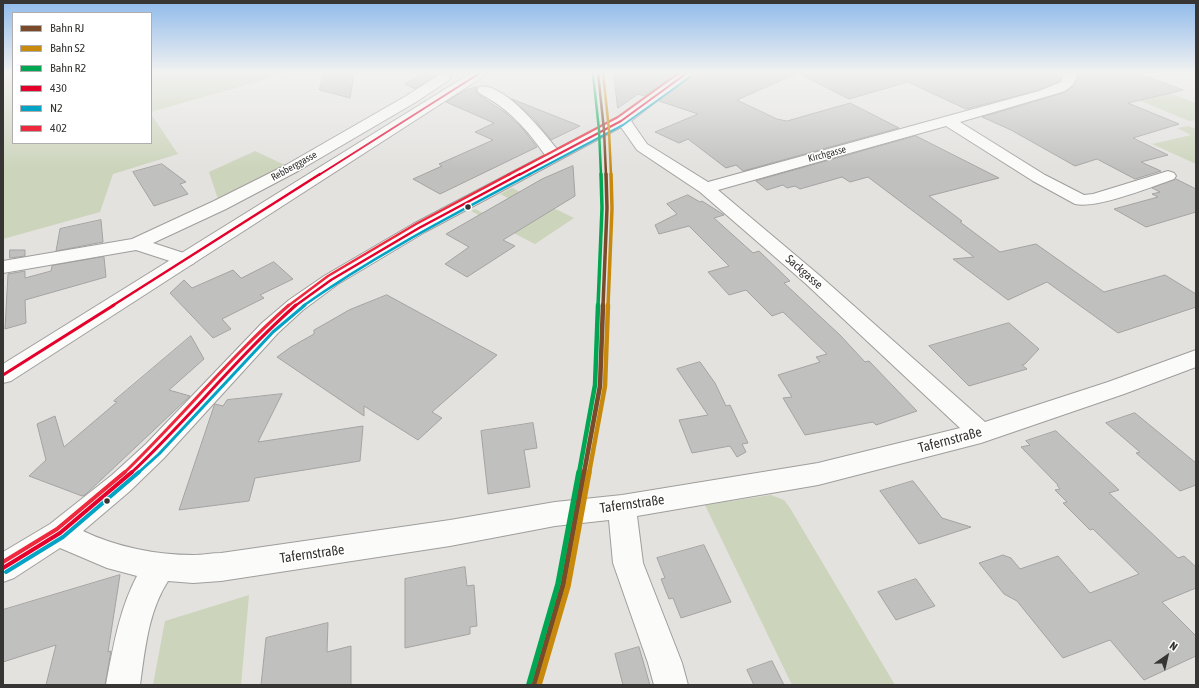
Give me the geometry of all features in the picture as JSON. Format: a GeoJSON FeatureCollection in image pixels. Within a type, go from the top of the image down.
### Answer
{"type":"FeatureCollection","features":[{"type":"Feature","properties":{"kind":"street","name":"Rebberggasse"},"geometry":{"type":"LineString","coordinates":[[3,267],[137,244],[220,205],[292,168],[400,105]]}},
{"type":"Feature","properties":{"kind":"street"},"geometry":{"type":"LineString","coordinates":[[3,375],[435,105]]}},
{"type":"Feature","properties":{"kind":"street"},"geometry":{"type":"LineString","coordinates":[[510,105],[532,126],[554,156]]}},
{"type":"Feature","properties":{"kind":"street"},"geometry":{"type":"LineString","coordinates":[[3,568],[60,533],[122,484],[266,333],[296,305],[331,280],[393,242],[620,121],[642,105]]}},
{"type":"Feature","properties":{"kind":"street","name":"Kirchgasse"},"geometry":{"type":"LineString","coordinates":[[706,188],[1003,105]]}},
{"type":"Feature","properties":{"kind":"street","name":"Sackgasse"},"geometry":{"type":"LineString","coordinates":[[620,121],[626,124],[642,147],[664,163],[706,188],[821,286],[981,433]]}},
{"type":"Feature","properties":{"kind":"street"},"geometry":{"type":"LineString","coordinates":[[949,121],[1039,178],[1080,200],[1095,199],[1168,176]]}},
{"type":"Feature","properties":{"kind":"street","name":"Rebberggasse"},"geometry":{"type":"LineString","coordinates":[[137,244],[186,260]]}},
{"type":"Feature","properties":{"kind":"street","name":"Tafernstraße"},"geometry":{"type":"LineString","coordinates":[[60,533],[77,544],[131,560],[161,566],[194,569],[221,567],[450,533],[555,514],[622,507],[818,474],[981,433],[1116,388],[1196,358]]}},
{"type":"Feature","properties":{"kind":"street"},"geometry":{"type":"LineString","coordinates":[[622,507],[628,563],[665,663],[671,685]]}},
{"type":"Feature","properties":{"kind":"street"},"geometry":{"type":"LineString","coordinates":[[122,685],[133,624],[150,580],[161,566]]}},
{"type":"Feature","properties":{"kind":"green space"},"geometry":{"type":"Polygon","coordinates":[[[3,105],[12,105],[12,144],[152,144],[152,115],[178,154],[113,174],[100,212],[3,239],[3,105]]]}},
{"type":"Feature","properties":{"kind":"green space"},"geometry":{"type":"Polygon","coordinates":[[[152,105],[175,105],[152,112],[152,105]]]}},
{"type":"Feature","properties":{"kind":"green space"},"geometry":{"type":"Polygon","coordinates":[[[1151,105],[1196,105],[1196,120],[1189,121],[1151,105]]]}},
{"type":"Feature","properties":{"kind":"green space"},"geometry":{"type":"Polygon","coordinates":[[[1188,126],[1196,129],[1196,164],[1152,144],[1191,135],[1177,128],[1188,126]]]}},
{"type":"Feature","properties":{"kind":"green space"},"geometry":{"type":"Polygon","coordinates":[[[255,151],[285,165],[218,199],[209,172],[255,151]]]}},
{"type":"Feature","properties":{"kind":"green space"},"geometry":{"type":"Polygon","coordinates":[[[512,188],[574,218],[535,244],[471,211],[475,209],[485,214],[510,199],[500,194],[512,188]]]}},
{"type":"Feature","properties":{"kind":"green space"},"geometry":{"type":"Polygon","coordinates":[[[771,495],[784,500],[790,508],[895,685],[792,685],[705,505],[771,495]]]}},
{"type":"Feature","properties":{"kind":"green space"},"geometry":{"type":"Polygon","coordinates":[[[249,595],[241,685],[153,685],[165,621],[249,595]]]}},
{"type":"Feature","properties":{"kind":"building"},"geometry":{"type":"Polygon","coordinates":[[[453,105],[494,105],[507,114],[523,129],[537,147],[440,194],[413,179],[442,166],[439,164],[493,140],[475,132],[494,123],[453,105]]]}},
{"type":"Feature","properties":{"kind":"building"},"geometry":{"type":"Polygon","coordinates":[[[519,105],[527,105],[580,126],[551,140],[534,119],[519,105]]]}},
{"type":"Feature","properties":{"kind":"building"},"geometry":{"type":"Polygon","coordinates":[[[671,105],[748,105],[777,119],[787,121],[843,105],[854,105],[899,128],[743,171],[736,165],[726,168],[688,139],[679,143],[655,132],[698,114],[671,105]]]}},
{"type":"Feature","properties":{"kind":"building"},"geometry":{"type":"Polygon","coordinates":[[[958,105],[981,105],[966,109],[958,105]]]}},
{"type":"Feature","properties":{"kind":"building"},"geometry":{"type":"Polygon","coordinates":[[[1022,105],[1133,105],[1179,124],[1133,138],[1168,155],[1141,162],[1161,171],[1135,179],[1097,159],[1075,166],[1011,130],[982,117],[1022,105]]]}},
{"type":"Feature","properties":{"kind":"building"},"geometry":{"type":"Polygon","coordinates":[[[916,136],[999,178],[929,196],[962,221],[960,222],[1000,252],[1036,244],[1104,292],[1165,275],[1196,294],[1196,307],[1118,333],[1047,282],[1008,300],[953,259],[974,257],[868,177],[850,182],[842,177],[800,189],[795,186],[787,188],[783,185],[767,190],[756,181],[916,136]]]}},
{"type":"Feature","properties":{"kind":"building"},"geometry":{"type":"Polygon","coordinates":[[[162,164],[186,182],[180,184],[188,194],[154,206],[133,172],[162,164]]]}},
{"type":"Feature","properties":{"kind":"building"},"geometry":{"type":"Polygon","coordinates":[[[573,166],[575,196],[503,240],[515,246],[467,277],[445,264],[469,247],[446,234],[542,179],[573,166]]]}},
{"type":"Feature","properties":{"kind":"building"},"geometry":{"type":"Polygon","coordinates":[[[1176,179],[1196,189],[1196,212],[1146,227],[1114,209],[1158,197],[1152,194],[1160,192],[1152,188],[1176,179]]]}},
{"type":"Feature","properties":{"kind":"building"},"geometry":{"type":"Polygon","coordinates":[[[688,195],[700,202],[702,201],[724,215],[714,218],[753,253],[759,251],[790,281],[784,283],[840,335],[865,362],[869,361],[917,411],[876,425],[873,422],[805,435],[783,398],[792,397],[778,375],[820,362],[816,357],[827,354],[783,312],[772,316],[746,290],[729,295],[708,272],[729,266],[689,226],[659,234],[655,225],[677,214],[667,204],[688,195]]]}},
{"type":"Feature","properties":{"kind":"building"},"geometry":{"type":"Polygon","coordinates":[[[101,220],[103,242],[56,251],[60,229],[101,220]]]}},
{"type":"Feature","properties":{"kind":"building"},"geometry":{"type":"Polygon","coordinates":[[[10,250],[25,250],[25,256],[10,258],[10,250]]]}},
{"type":"Feature","properties":{"kind":"building"},"geometry":{"type":"Polygon","coordinates":[[[104,257],[106,277],[25,300],[26,323],[5,329],[8,274],[25,271],[25,278],[51,271],[52,266],[104,257]]]}},
{"type":"Feature","properties":{"kind":"building"},"geometry":{"type":"Polygon","coordinates":[[[274,262],[293,279],[260,295],[264,298],[222,319],[231,329],[213,338],[170,293],[184,280],[192,288],[233,270],[241,278],[274,262]]]}},
{"type":"Feature","properties":{"kind":"building"},"geometry":{"type":"Polygon","coordinates":[[[387,295],[497,355],[432,412],[442,418],[418,440],[364,406],[364,416],[277,357],[314,334],[314,330],[349,310],[387,295]]]}},
{"type":"Feature","properties":{"kind":"building"},"geometry":{"type":"Polygon","coordinates":[[[1009,323],[1039,349],[1025,364],[1022,365],[1027,369],[969,386],[929,346],[1009,323]]]}},
{"type":"Feature","properties":{"kind":"building"},"geometry":{"type":"Polygon","coordinates":[[[191,336],[204,359],[169,390],[190,396],[85,495],[82,496],[29,476],[46,460],[37,424],[55,416],[64,447],[117,402],[114,401],[191,336]]]}},
{"type":"Feature","properties":{"kind":"building"},"geometry":{"type":"Polygon","coordinates":[[[700,362],[715,383],[726,406],[730,405],[748,443],[742,444],[746,452],[737,457],[730,446],[692,453],[679,420],[708,415],[677,369],[700,362]]]}},
{"type":"Feature","properties":{"kind":"building"},"geometry":{"type":"Polygon","coordinates":[[[282,394],[258,442],[363,426],[360,461],[255,478],[249,501],[179,510],[215,404],[223,406],[227,400],[282,394]]]}},
{"type":"Feature","properties":{"kind":"building"},"geometry":{"type":"Polygon","coordinates":[[[1135,413],[1196,463],[1196,485],[1180,491],[1136,453],[1140,452],[1106,423],[1135,413]]]}},
{"type":"Feature","properties":{"kind":"building"},"geometry":{"type":"Polygon","coordinates":[[[533,423],[537,448],[524,450],[530,487],[488,494],[481,431],[533,423]]]}},
{"type":"Feature","properties":{"kind":"building"},"geometry":{"type":"Polygon","coordinates":[[[1056,431],[1119,490],[1109,493],[1178,558],[1184,556],[1196,567],[1196,588],[1162,602],[1196,636],[1196,656],[1144,680],[1110,640],[1063,658],[1017,601],[1004,594],[979,563],[1003,555],[1011,558],[1020,569],[1058,556],[1090,593],[1139,574],[1093,529],[1090,530],[1063,503],[1067,502],[1055,490],[1060,489],[1058,485],[1021,447],[1030,445],[1026,441],[1056,431]]]}},
{"type":"Feature","properties":{"kind":"building"},"geometry":{"type":"Polygon","coordinates":[[[913,481],[942,518],[971,527],[919,544],[880,491],[913,481]]]}},
{"type":"Feature","properties":{"kind":"building"},"geometry":{"type":"Polygon","coordinates":[[[704,545],[731,602],[681,618],[673,598],[669,599],[661,579],[665,578],[657,558],[704,545]]]}},
{"type":"Feature","properties":{"kind":"building"},"geometry":{"type":"Polygon","coordinates":[[[465,567],[467,586],[474,585],[477,626],[470,627],[470,634],[405,648],[405,579],[465,567]]]}},
{"type":"Feature","properties":{"kind":"building"},"geometry":{"type":"Polygon","coordinates":[[[120,575],[108,652],[111,651],[105,685],[46,685],[56,645],[3,662],[3,610],[120,575]]]}},
{"type":"Feature","properties":{"kind":"building"},"geometry":{"type":"Polygon","coordinates":[[[916,579],[935,606],[896,620],[878,592],[916,579]]]}},
{"type":"Feature","properties":{"kind":"building"},"geometry":{"type":"Polygon","coordinates":[[[328,623],[327,652],[351,646],[351,685],[261,685],[266,638],[328,623]]]}},
{"type":"Feature","properties":{"kind":"building"},"geometry":{"type":"Polygon","coordinates":[[[639,647],[650,685],[623,685],[615,654],[639,647]]]}},
{"type":"Feature","properties":{"kind":"building"},"geometry":{"type":"Polygon","coordinates":[[[772,661],[784,685],[754,685],[747,670],[772,661]]]}},
{"type":"Feature","properties":{"kind":"rail line","name":"R2"},"geometry":{"type":"LineString","coordinates":[[529,684],[558,584],[595,385],[602,208],[599,130],[596,105]]}},
{"type":"Feature","properties":{"kind":"rail line","name":"RJ"},"geometry":{"type":"LineString","coordinates":[[534,685],[563,585],[600,386],[607,208],[604,130],[601,105]]}},
{"type":"Feature","properties":{"kind":"rail line","name":"S2"},"geometry":{"type":"LineString","coordinates":[[539,685],[568,586],[605,386],[612,208],[609,130],[606,105]]}},
{"type":"Feature","properties":{"kind":"transit line","name":"430"},"geometry":{"type":"LineString","coordinates":[[3,375],[429,105]]}},
{"type":"Feature","properties":{"kind":"transit line","name":"402"},"geometry":{"type":"LineString","coordinates":[[3,562],[57,529],[118,479],[151,447],[266,325],[293,301],[328,276],[416,224],[618,117],[634,105]]}},
{"type":"Feature","properties":{"kind":"transit line","name":"430"},"geometry":{"type":"LineString","coordinates":[[3,568],[60,533],[121,483],[155,451],[270,328],[296,305],[331,280],[419,228],[621,121],[643,105]]}},
{"type":"Feature","properties":{"kind":"transit line","name":"N2"},"geometry":{"type":"LineString","coordinates":[[6,572],[63,537],[124,487],[159,454],[273,332],[299,309],[334,284],[421,232],[623,125],[651,105]]}}]}
